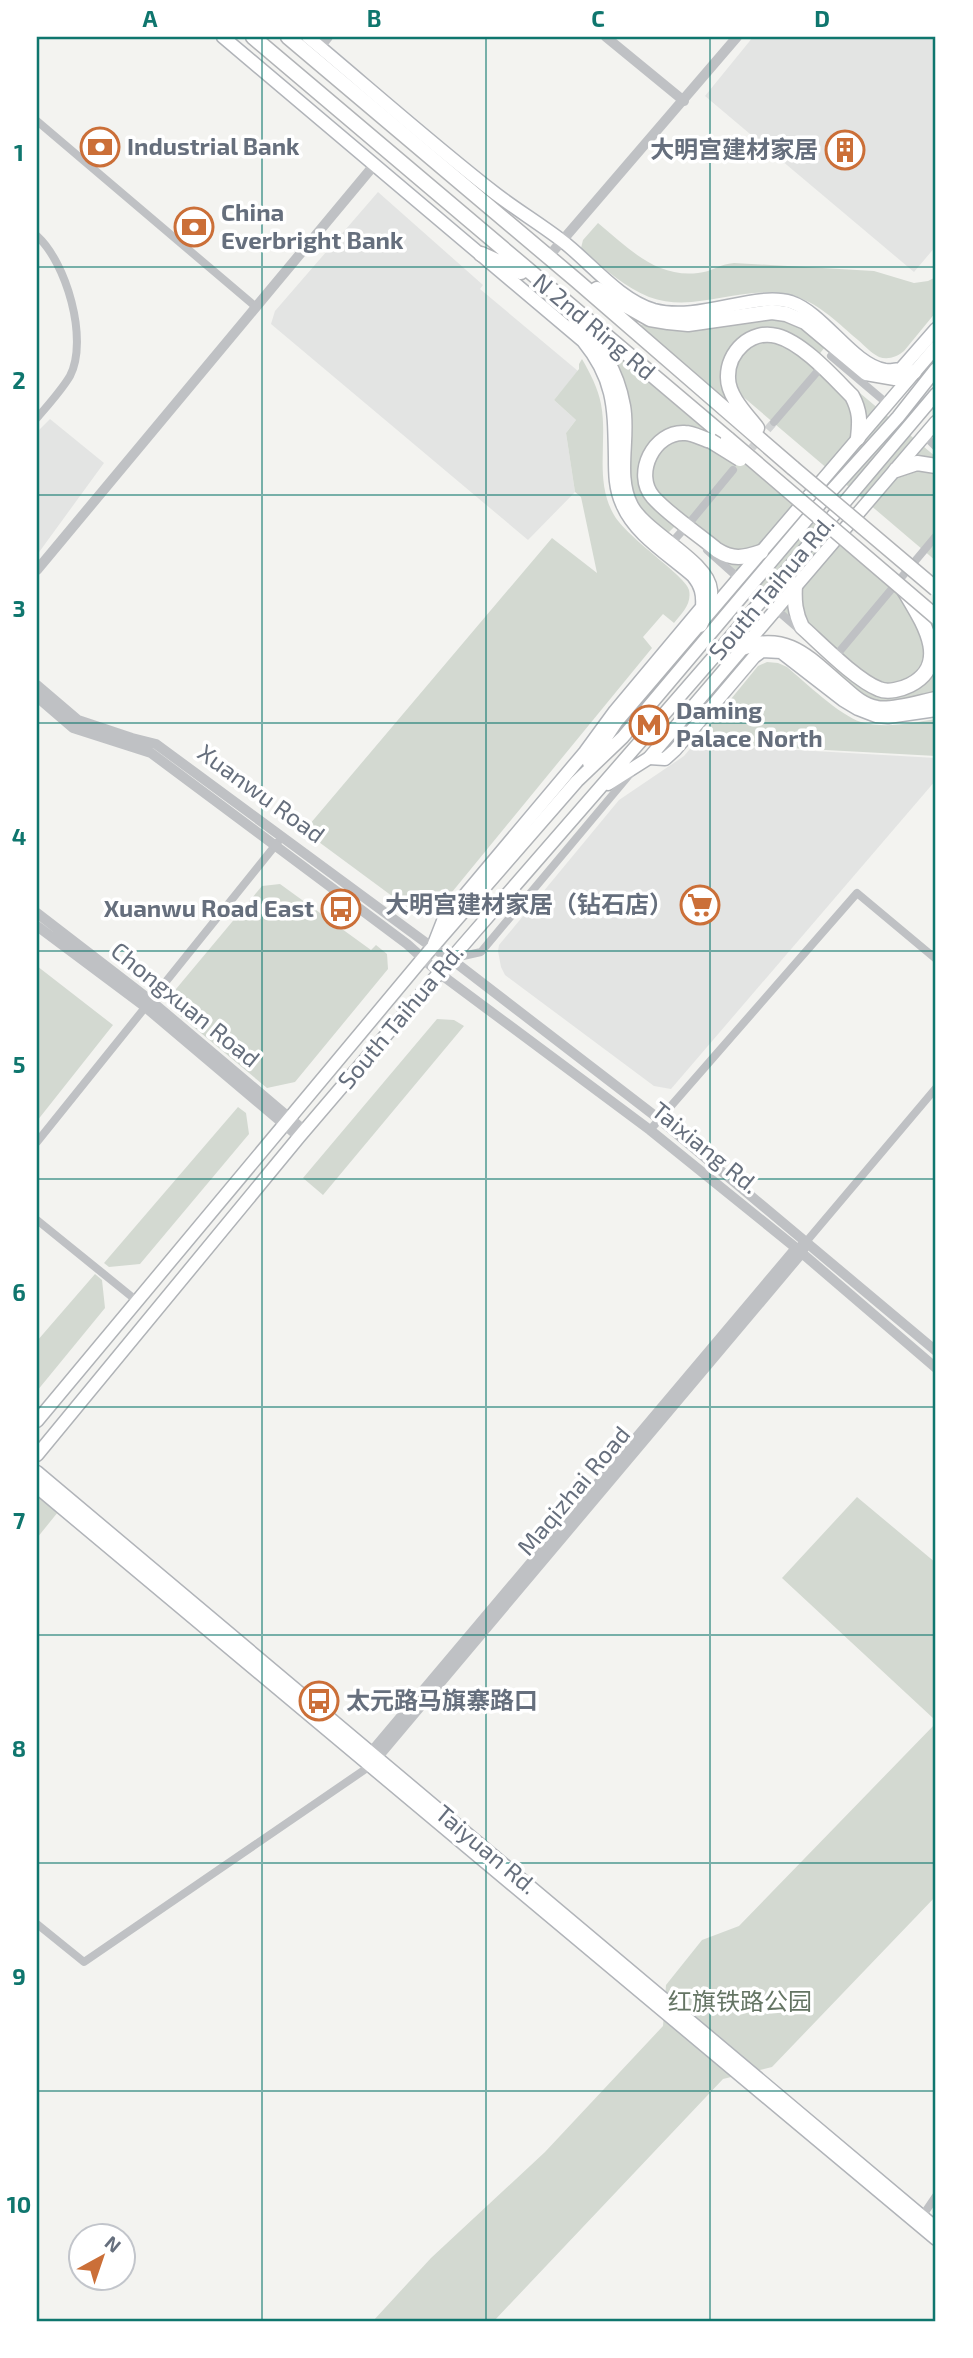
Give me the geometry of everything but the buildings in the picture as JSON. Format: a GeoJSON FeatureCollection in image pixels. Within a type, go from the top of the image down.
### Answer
{"type":"FeatureCollection","features":[{"type":"Feature","properties":{"kind":"highway","name":"N 2nd Ring Rd"},"geometry":{"type":"LineString","coordinates":[[253,37],[936,617]]}},
{"type":"Feature","properties":{"kind":"highway","name":"N 2nd Ring Rd"},"geometry":{"type":"LineString","coordinates":[[288,37],[936,589]]}},
{"type":"Feature","properties":{"kind":"highway"},"geometry":{"type":"LineString","coordinates":[[481,254],[540,280]]}},
{"type":"Feature","properties":{"kind":"highway"},"geometry":{"type":"LineString","coordinates":[[553,260],[650,319],[688,324],[772,312],[786,314],[805,322],[866,373],[895,379],[914,372]]}},
{"type":"Feature","properties":{"kind":"highway"},"geometry":{"type":"LineString","coordinates":[[552,290],[607,357],[617,384],[624,407],[625,490],[631,507],[705,574],[710,588],[700,625]]}},
{"type":"Feature","properties":{"kind":"highway"},"geometry":{"type":"LineString","coordinates":[[793,468],[739,407],[727,379],[731,360],[738,347],[753,337],[766,334],[778,336],[793,344],[845,388],[858,407],[861,420],[858,438]]}},
{"type":"Feature","properties":{"kind":"highway"},"geometry":{"type":"LineString","coordinates":[[761,552],[742,558],[727,556],[717,550],[652,496],[644,480],[645,467],[653,450],[671,435],[686,433],[711,441],[781,484]]}},
{"type":"Feature","properties":{"kind":"highway"},"geometry":{"type":"LineString","coordinates":[[896,470],[917,463],[936,466]]}},
{"type":"Feature","properties":{"kind":"highway"},"geometry":{"type":"LineString","coordinates":[[905,563],[936,578]]}},
{"type":"Feature","properties":{"kind":"highway"},"geometry":{"type":"LineString","coordinates":[[795,585],[794,604],[802,627],[858,676],[880,690],[897,690],[912,684],[924,673],[930,660],[932,646],[925,627],[902,586]]}},
{"type":"Feature","properties":{"kind":"highway"},"geometry":{"type":"LineString","coordinates":[[742,648],[756,643],[778,642],[798,650],[858,701],[879,709],[936,699]]}},
{"type":"Feature","properties":{"kind":"main road"},"geometry":{"type":"LineString","coordinates":[[223,37],[583,341],[603,368],[614,402],[615,479],[622,504],[638,528],[666,550],[699,584],[703,596],[702,607],[443,921],[428,953]]}},
{"type":"Feature","properties":{"kind":"main road"},"geometry":{"type":"LineString","coordinates":[[317,40],[496,194],[562,241],[629,297],[654,310],[708,312],[747,303],[789,302],[805,309],[864,360],[884,370],[901,369],[936,329]]}},
{"type":"Feature","properties":{"kind":"main road"},"geometry":{"type":"LineString","coordinates":[[577,781],[617,721],[936,347]]}},
{"type":"Feature","properties":{"kind":"main road","name":"South Taihua Rd."},"geometry":{"type":"LineString","coordinates":[[37,1422],[428,953],[577,781],[623,737],[824,499],[898,417],[936,369]]}},
{"type":"Feature","properties":{"kind":"main road","name":"South Taihua Rd."},"geometry":{"type":"LineString","coordinates":[[37,1455],[302,1134],[712,659],[936,394]]}},
{"type":"Feature","properties":{"kind":"main road"},"geometry":{"type":"LineString","coordinates":[[593,794],[644,761],[936,422]]}},
{"type":"Feature","properties":{"kind":"main road"},"geometry":{"type":"LineString","coordinates":[[644,761],[665,759],[675,750],[749,662],[762,651],[781,652],[818,677],[844,701],[876,716],[888,717],[936,710]]}},
{"type":"Feature","properties":{"kind":"main road","name":"Taiyuan Rd."},"geometry":{"type":"LineString","coordinates":[[37,1472],[370,1759]]}},
{"type":"Feature","properties":{"kind":"main road","name":"Taiyuan Rd."},"geometry":{"type":"LineString","coordinates":[[37,1487],[370,1759],[919,2219],[936,2239]]}},
{"type":"Feature","properties":{"kind":"main road","name":"Taiyuan Rd."},"geometry":{"type":"LineString","coordinates":[[919,2219],[936,2228]]}},
{"type":"Feature","properties":{"kind":"street"},"geometry":{"type":"LineString","coordinates":[[606,37],[684,102]]}},
{"type":"Feature","properties":{"kind":"street"},"geometry":{"type":"LineString","coordinates":[[553,260],[562,241],[737,37]]}},
{"type":"Feature","properties":{"kind":"street"},"geometry":{"type":"LineString","coordinates":[[37,121],[257,307]]}},
{"type":"Feature","properties":{"kind":"street"},"geometry":{"type":"LineString","coordinates":[[37,570],[375,164]]}},
{"type":"Feature","properties":{"kind":"street"},"geometry":{"type":"LineString","coordinates":[[37,236],[46,244],[58,267],[75,315],[78,348],[70,375],[37,418]]}},
{"type":"Feature","properties":{"kind":"street"},"geometry":{"type":"LineString","coordinates":[[830,357],[883,400]]}},
{"type":"Feature","properties":{"kind":"street"},"geometry":{"type":"LineString","coordinates":[[774,422],[817,372]]}},
{"type":"Feature","properties":{"kind":"street"},"geometry":{"type":"LineString","coordinates":[[691,521],[733,470]]}},
{"type":"Feature","properties":{"kind":"street"},"geometry":{"type":"LineString","coordinates":[[674,540],[683,530],[735,575]]}},
{"type":"Feature","properties":{"kind":"street"},"geometry":{"type":"LineString","coordinates":[[827,667],[936,536]]}},
{"type":"Feature","properties":{"kind":"street"},"geometry":{"type":"LineString","coordinates":[[779,612],[836,656]]}},
{"type":"Feature","properties":{"kind":"street","name":"Xuanwu Road"},"geometry":{"type":"LineString","coordinates":[[37,685],[78,720],[156,744],[283,836],[428,953],[439,973]]}},
{"type":"Feature","properties":{"kind":"street","name":"Xuanwu Road"},"geometry":{"type":"LineString","coordinates":[[37,697],[73,728],[151,753],[275,846],[428,953],[451,959]]}},
{"type":"Feature","properties":{"kind":"street"},"geometry":{"type":"LineString","coordinates":[[451,959],[481,952],[644,761]]}},
{"type":"Feature","properties":{"kind":"street"},"geometry":{"type":"LineString","coordinates":[[37,1142],[283,836]]}},
{"type":"Feature","properties":{"kind":"street"},"geometry":{"type":"LineString","coordinates":[[650,1130],[857,893],[936,959]]}},
{"type":"Feature","properties":{"kind":"street","name":"Chongxuan Road"},"geometry":{"type":"LineString","coordinates":[[37,913],[302,1134]]}},
{"type":"Feature","properties":{"kind":"street","name":"Chongxuan Road"},"geometry":{"type":"LineString","coordinates":[[37,926],[147,1003]]}},
{"type":"Feature","properties":{"kind":"street","name":"Taixiang Rd."},"geometry":{"type":"LineString","coordinates":[[451,959],[659,1119],[936,1351]]}},
{"type":"Feature","properties":{"kind":"street","name":"Taixiang Rd."},"geometry":{"type":"LineString","coordinates":[[439,973],[650,1130],[936,1368]]}},
{"type":"Feature","properties":{"kind":"street","name":"Maqizhai Road"},"geometry":{"type":"LineString","coordinates":[[370,1759],[936,1088]]}},
{"type":"Feature","properties":{"kind":"street"},"geometry":{"type":"LineString","coordinates":[[37,1220],[137,1301]]}},
{"type":"Feature","properties":{"kind":"street"},"geometry":{"type":"LineString","coordinates":[[37,1924],[84,1962],[370,1759]]}},
{"type":"Feature","properties":{"kind":"street"},"geometry":{"type":"LineString","coordinates":[[919,2219],[936,2196]]}},
{"type":"Feature","properties":{"kind":"shaded area","name":"大明宫建材家居"},"geometry":{"type":"Polygon","coordinates":[[[753,37],[936,37],[936,246],[914,272],[705,96],[753,37]]]}},
{"type":"Feature","properties":{"kind":"shaded area"},"geometry":{"type":"Polygon","coordinates":[[[378,192],[483,285],[480,289],[578,371],[554,400],[576,420],[566,433],[575,492],[528,540],[271,324],[275,311],[378,192]]]}},
{"type":"Feature","properties":{"kind":"shaded area"},"geometry":{"type":"Polygon","coordinates":[[[50,419],[104,463],[37,555],[37,432],[50,419]]]}},
{"type":"Feature","properties":{"kind":"shaded area"},"geometry":{"type":"Polygon","coordinates":[[[694,744],[936,758],[936,780],[671,1089],[654,1086],[505,975],[498,951],[499,945],[619,800],[684,756],[694,744]]]}},
{"type":"Feature","properties":{"kind":"green space"},"geometry":{"type":"Polygon","coordinates":[[[598,223],[643,259],[669,271],[703,272],[734,263],[874,271],[914,283],[936,277],[936,312],[904,351],[886,358],[873,354],[837,321],[797,297],[759,293],[704,301],[667,302],[649,297],[623,283],[583,251],[583,240],[598,223]]]}},
{"type":"Feature","properties":{"kind":"green space"},"geometry":{"type":"Polygon","coordinates":[[[770,319],[793,325],[825,347],[817,357],[936,457],[936,561],[741,395],[727,402],[637,324],[678,331],[770,319]]]}},
{"type":"Feature","properties":{"kind":"green space"},"geometry":{"type":"Polygon","coordinates":[[[614,353],[936,626],[936,696],[887,702],[867,698],[832,674],[840,664],[676,525],[667,534],[641,510],[631,489],[628,401],[621,373],[612,355],[614,353]]]}},
{"type":"Feature","properties":{"kind":"green space"},"geometry":{"type":"Polygon","coordinates":[[[582,359],[596,386],[601,404],[603,474],[608,502],[621,524],[686,584],[689,600],[674,623],[663,614],[643,637],[652,648],[439,908],[415,913],[304,831],[552,538],[597,573],[581,497],[575,492],[566,433],[576,420],[554,400],[579,369],[582,359]]]}},
{"type":"Feature","properties":{"kind":"green space"},"geometry":{"type":"Polygon","coordinates":[[[767,662],[787,667],[833,705],[861,722],[889,725],[936,719],[936,756],[695,743],[758,666],[767,662]]]}},
{"type":"Feature","properties":{"kind":"green space"},"geometry":{"type":"Polygon","coordinates":[[[280,884],[371,950],[376,945],[387,954],[388,969],[295,1082],[267,1088],[178,1014],[176,989],[262,886],[280,884]]]}},
{"type":"Feature","properties":{"kind":"green space"},"geometry":{"type":"Polygon","coordinates":[[[37,966],[113,1025],[37,1121],[37,966]]]}},
{"type":"Feature","properties":{"kind":"green space"},"geometry":{"type":"Polygon","coordinates":[[[437,1019],[454,1020],[464,1026],[323,1195],[303,1178],[437,1019]]]}},
{"type":"Feature","properties":{"kind":"green space"},"geometry":{"type":"Polygon","coordinates":[[[238,1107],[246,1113],[249,1134],[140,1264],[109,1267],[104,1263],[238,1107]]]}},
{"type":"Feature","properties":{"kind":"green space"},"geometry":{"type":"Polygon","coordinates":[[[95,1274],[102,1280],[105,1308],[37,1391],[37,1341],[95,1274]]]}},
{"type":"Feature","properties":{"kind":"green space"},"geometry":{"type":"Polygon","coordinates":[[[38,1495],[58,1512],[37,1538],[37,1497],[38,1495]]]}},
{"type":"Feature","properties":{"kind":"green space"},"geometry":{"type":"Polygon","coordinates":[[[857,1497],[936,1563],[934,1719],[782,1578],[857,1497]]]}},
{"type":"Feature","properties":{"kind":"green space","name":"红旗铁路公园"},"geometry":{"type":"Polygon","coordinates":[[[936,1723],[936,1896],[772,2067],[723,2079],[494,2321],[373,2321],[431,2258],[545,2152],[663,2026],[666,1985],[702,1940],[739,1926],[936,1723]]]}},
{"type":"Feature","properties":{"kind":"tunnel"},"geometry":{"type":"LineString","coordinates":[[744,457],[774,422]]}},
{"type":"Feature","properties":{"kind":"place","name":"Industrial Bank"},"geometry":{"type":"Point","coordinates":[100,147]}},
{"type":"Feature","properties":{"kind":"place","name":"大明宫建材家居"},"geometry":{"type":"Point","coordinates":[845,150]}},
{"type":"Feature","properties":{"kind":"place","name":"China Everbright Bank"},"geometry":{"type":"Point","coordinates":[194,227]}},
{"type":"Feature","properties":{"kind":"place","name":"Daming Palace North"},"geometry":{"type":"Point","coordinates":[649,725]}},
{"type":"Feature","properties":{"kind":"place","name":"大明宫建材家居（钻石店）"},"geometry":{"type":"Point","coordinates":[700,905]}},
{"type":"Feature","properties":{"kind":"place","name":"Xuanwu Road East"},"geometry":{"type":"Point","coordinates":[341,909]}},
{"type":"Feature","properties":{"kind":"place","name":"太元路马旗寨路口"},"geometry":{"type":"Point","coordinates":[319,1701]}}]}
